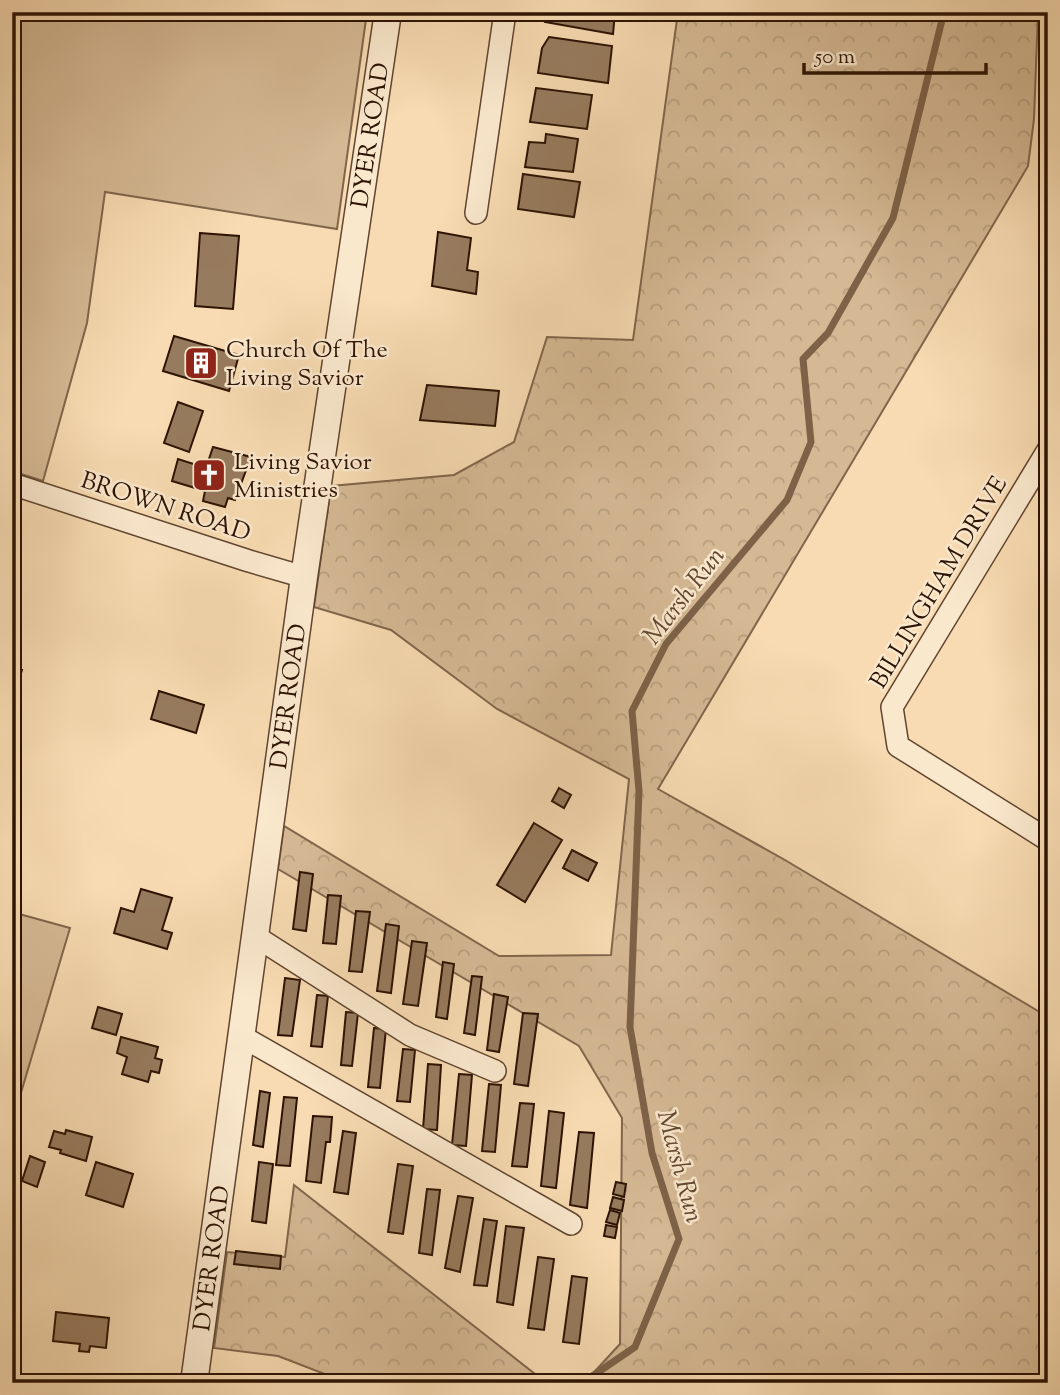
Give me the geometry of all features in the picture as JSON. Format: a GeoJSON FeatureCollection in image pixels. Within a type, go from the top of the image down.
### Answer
{"type":"FeatureCollection","features":[{"type":"Feature","properties":{"kind":"street","name":"DYER ROAD"},"geometry":{"type":"LineString","coordinates":[[194,1383],[304,577],[388,12]]}},
{"type":"Feature","properties":{"kind":"street"},"geometry":{"type":"LineString","coordinates":[[476,213],[505,12]]}},
{"type":"Feature","properties":{"kind":"street","name":"BILLINGHAM DRIVE"},"geometry":{"type":"LineString","coordinates":[[1048,450],[892,707],[898,746],[1048,840]]}},
{"type":"Feature","properties":{"kind":"street","name":"BROWN ROAD"},"geometry":{"type":"LineString","coordinates":[[12,484],[304,577]]}},
{"type":"Feature","properties":{"kind":"street"},"geometry":{"type":"LineString","coordinates":[[255,936],[410,1035],[495,1070]]}},
{"type":"Feature","properties":{"kind":"street"},"geometry":{"type":"LineString","coordinates":[[241,1036],[571,1224]]}},
{"type":"Feature","properties":{"kind":"green space"},"geometry":{"type":"Polygon","coordinates":[[[12,12],[367,12],[337,229],[105,192],[87,323],[43,481],[12,471],[12,12]]]}},
{"type":"Feature","properties":{"kind":"green space"},"geometry":{"type":"Polygon","coordinates":[[[678,12],[1038,12],[1034,119],[1028,166],[658,789],[785,860],[1048,1017],[1048,1383],[584,1383],[620,1344],[622,1118],[579,1046],[278,869],[284,826],[499,956],[611,955],[629,779],[497,709],[391,630],[314,607],[331,486],[454,475],[514,442],[547,337],[633,340],[678,12]]]}},
{"type":"Feature","properties":{"kind":"green space"},"geometry":{"type":"Polygon","coordinates":[[[12,912],[70,928],[12,1123],[12,912]]]}},
{"type":"Feature","properties":{"kind":"green space"},"geometry":{"type":"Polygon","coordinates":[[[294,1185],[544,1381],[560,1383],[348,1383],[278,1356],[214,1348],[227,1252],[285,1257],[294,1185]]]}},
{"type":"Feature","properties":{"kind":"building"},"geometry":{"type":"Polygon","coordinates":[[[547,12],[615,12],[613,34],[545,22],[547,12]]]}},
{"type":"Feature","properties":{"kind":"building"},"geometry":{"type":"Polygon","coordinates":[[[549,37],[612,46],[608,83],[538,73],[542,48],[549,37]]]}},
{"type":"Feature","properties":{"kind":"building"},"geometry":{"type":"Polygon","coordinates":[[[536,88],[592,95],[587,129],[530,122],[536,88]]]}},
{"type":"Feature","properties":{"kind":"building"},"geometry":{"type":"Polygon","coordinates":[[[546,134],[578,139],[573,172],[525,167],[529,142],[545,143],[546,134]]]}},
{"type":"Feature","properties":{"kind":"building"},"geometry":{"type":"Polygon","coordinates":[[[523,174],[580,182],[574,217],[518,209],[523,174]]]}},
{"type":"Feature","properties":{"kind":"building"},"geometry":{"type":"Polygon","coordinates":[[[438,232],[471,238],[467,270],[478,272],[476,294],[432,286],[438,232]]]}},
{"type":"Feature","properties":{"kind":"building"},"geometry":{"type":"Polygon","coordinates":[[[200,233],[239,236],[233,309],[195,306],[200,233]]]}},
{"type":"Feature","properties":{"kind":"building","name":"Church Of The Living Savior"},"geometry":{"type":"Polygon","coordinates":[[[174,336],[239,355],[229,391],[163,371],[174,336]]]}},
{"type":"Feature","properties":{"kind":"building"},"geometry":{"type":"Polygon","coordinates":[[[427,385],[499,391],[495,426],[420,420],[427,385]]]}},
{"type":"Feature","properties":{"kind":"building","name":"Living Savior Ministries"},"geometry":{"type":"Polygon","coordinates":[[[178,402],[203,411],[189,452],[164,443],[178,402]]]}},
{"type":"Feature","properties":{"kind":"building","name":"Living Savior Ministries"},"geometry":{"type":"Polygon","coordinates":[[[213,447],[251,457],[235,500],[228,498],[225,507],[203,501],[205,491],[172,481],[178,459],[206,468],[213,447]]]}},
{"type":"Feature","properties":{"kind":"building"},"geometry":{"type":"Polygon","coordinates":[[[12,667],[22,670],[14,695],[12,695],[12,667]]]}},
{"type":"Feature","properties":{"kind":"building"},"geometry":{"type":"Polygon","coordinates":[[[159,691],[204,705],[196,733],[151,719],[159,691]]]}},
{"type":"Feature","properties":{"kind":"building"},"geometry":{"type":"Polygon","coordinates":[[[559,788],[571,795],[564,808],[552,801],[559,788]]]}},
{"type":"Feature","properties":{"kind":"building"},"geometry":{"type":"Polygon","coordinates":[[[534,823],[562,840],[525,902],[497,885],[534,823]]]}},
{"type":"Feature","properties":{"kind":"building"},"geometry":{"type":"Polygon","coordinates":[[[572,850],[597,863],[588,881],[563,868],[572,850]]]}},
{"type":"Feature","properties":{"kind":"building"},"geometry":{"type":"Polygon","coordinates":[[[300,872],[313,874],[306,931],[293,929],[300,872]]]}},
{"type":"Feature","properties":{"kind":"building"},"geometry":{"type":"Polygon","coordinates":[[[141,889],[172,898],[162,930],[172,933],[167,949],[114,933],[121,908],[134,912],[141,889]]]}},
{"type":"Feature","properties":{"kind":"building"},"geometry":{"type":"Polygon","coordinates":[[[328,895],[341,896],[336,944],[323,943],[328,895]]]}},
{"type":"Feature","properties":{"kind":"building"},"geometry":{"type":"Polygon","coordinates":[[[356,911],[370,912],[362,972],[349,971],[356,911]]]}},
{"type":"Feature","properties":{"kind":"building"},"geometry":{"type":"Polygon","coordinates":[[[386,924],[399,926],[391,993],[377,991],[386,924]]]}},
{"type":"Feature","properties":{"kind":"building"},"geometry":{"type":"Polygon","coordinates":[[[412,941],[427,943],[418,1006],[403,1004],[412,941]]]}},
{"type":"Feature","properties":{"kind":"building"},"geometry":{"type":"Polygon","coordinates":[[[443,962],[454,964],[447,1019],[436,1017],[443,962]]]}},
{"type":"Feature","properties":{"kind":"building"},"geometry":{"type":"Polygon","coordinates":[[[472,976],[482,977],[475,1035],[464,1033],[472,976]]]}},
{"type":"Feature","properties":{"kind":"building"},"geometry":{"type":"Polygon","coordinates":[[[285,978],[300,980],[292,1036],[278,1035],[285,978]]]}},
{"type":"Feature","properties":{"kind":"building"},"geometry":{"type":"Polygon","coordinates":[[[494,994],[508,997],[499,1052],[487,1050],[494,994]]]}},
{"type":"Feature","properties":{"kind":"building"},"geometry":{"type":"Polygon","coordinates":[[[317,995],[328,996],[322,1047],[311,1046],[317,995]]]}},
{"type":"Feature","properties":{"kind":"building"},"geometry":{"type":"Polygon","coordinates":[[[98,1007],[122,1014],[116,1035],[92,1028],[98,1007]]]}},
{"type":"Feature","properties":{"kind":"building"},"geometry":{"type":"Polygon","coordinates":[[[346,1012],[358,1013],[352,1066],[341,1065],[346,1012]]]}},
{"type":"Feature","properties":{"kind":"building"},"geometry":{"type":"Polygon","coordinates":[[[523,1013],[538,1014],[528,1086],[514,1084],[523,1013]]]}},
{"type":"Feature","properties":{"kind":"building"},"geometry":{"type":"Polygon","coordinates":[[[374,1028],[386,1029],[380,1088],[368,1087],[374,1028]]]}},
{"type":"Feature","properties":{"kind":"building"},"geometry":{"type":"Polygon","coordinates":[[[121,1037],[158,1047],[155,1058],[162,1060],[159,1073],[151,1071],[148,1082],[122,1074],[127,1057],[117,1053],[121,1037]]]}},
{"type":"Feature","properties":{"kind":"building"},"geometry":{"type":"Polygon","coordinates":[[[403,1049],[415,1050],[410,1102],[397,1101],[403,1049]]]}},
{"type":"Feature","properties":{"kind":"building"},"geometry":{"type":"Polygon","coordinates":[[[428,1064],[441,1065],[437,1130],[423,1129],[428,1064]]]}},
{"type":"Feature","properties":{"kind":"building"},"geometry":{"type":"Polygon","coordinates":[[[459,1074],[472,1075],[466,1146],[452,1145],[459,1074]]]}},
{"type":"Feature","properties":{"kind":"building"},"geometry":{"type":"Polygon","coordinates":[[[489,1084],[501,1085],[495,1152],[482,1151],[489,1084]]]}},
{"type":"Feature","properties":{"kind":"building"},"geometry":{"type":"Polygon","coordinates":[[[260,1091],[270,1093],[263,1147],[253,1145],[260,1091]]]}},
{"type":"Feature","properties":{"kind":"building"},"geometry":{"type":"Polygon","coordinates":[[[284,1097],[297,1098],[290,1166],[276,1165],[284,1097]]]}},
{"type":"Feature","properties":{"kind":"building"},"geometry":{"type":"Polygon","coordinates":[[[520,1103],[534,1104],[527,1167],[512,1166],[520,1103]]]}},
{"type":"Feature","properties":{"kind":"building"},"geometry":{"type":"Polygon","coordinates":[[[549,1111],[564,1113],[556,1188],[541,1186],[549,1111]]]}},
{"type":"Feature","properties":{"kind":"building"},"geometry":{"type":"Polygon","coordinates":[[[313,1116],[332,1117],[330,1142],[326,1142],[321,1183],[306,1181],[313,1116]]]}},
{"type":"Feature","properties":{"kind":"building"},"geometry":{"type":"Polygon","coordinates":[[[66,1130],[92,1137],[86,1161],[49,1147],[54,1131],[65,1134],[66,1130]]]}},
{"type":"Feature","properties":{"kind":"building"},"geometry":{"type":"Polygon","coordinates":[[[343,1131],[356,1133],[348,1194],[334,1192],[343,1131]]]}},
{"type":"Feature","properties":{"kind":"building"},"geometry":{"type":"Polygon","coordinates":[[[579,1132],[594,1133],[587,1208],[570,1205],[579,1132]]]}},
{"type":"Feature","properties":{"kind":"building"},"geometry":{"type":"Polygon","coordinates":[[[30,1156],[45,1162],[37,1187],[22,1181],[30,1156]]]}},
{"type":"Feature","properties":{"kind":"building"},"geometry":{"type":"Polygon","coordinates":[[[96,1162],[133,1174],[123,1207],[86,1195],[96,1162]]]}},
{"type":"Feature","properties":{"kind":"building"},"geometry":{"type":"Polygon","coordinates":[[[259,1162],[273,1164],[266,1223],[252,1221],[259,1162]]]}},
{"type":"Feature","properties":{"kind":"building"},"geometry":{"type":"Polygon","coordinates":[[[398,1164],[413,1166],[403,1234],[388,1232],[398,1164]]]}},
{"type":"Feature","properties":{"kind":"building"},"geometry":{"type":"Polygon","coordinates":[[[616,1182],[626,1184],[624,1197],[613,1194],[616,1182]]]}},
{"type":"Feature","properties":{"kind":"building"},"geometry":{"type":"Polygon","coordinates":[[[427,1189],[440,1190],[432,1255],[419,1253],[427,1189]]]}},
{"type":"Feature","properties":{"kind":"building"},"geometry":{"type":"Polygon","coordinates":[[[458,1196],[473,1198],[460,1272],[445,1268],[458,1196]]]}},
{"type":"Feature","properties":{"kind":"building"},"geometry":{"type":"Polygon","coordinates":[[[613,1197],[624,1200],[622,1211],[610,1208],[613,1197]]]}},
{"type":"Feature","properties":{"kind":"building"},"geometry":{"type":"Polygon","coordinates":[[[610,1210],[620,1213],[617,1225],[606,1222],[610,1210]]]}},
{"type":"Feature","properties":{"kind":"building"},"geometry":{"type":"Polygon","coordinates":[[[484,1219],[497,1221],[487,1286],[474,1285],[484,1219]]]}},
{"type":"Feature","properties":{"kind":"building"},"geometry":{"type":"Polygon","coordinates":[[[606,1225],[617,1227],[615,1238],[604,1236],[606,1225]]]}},
{"type":"Feature","properties":{"kind":"building"},"geometry":{"type":"Polygon","coordinates":[[[506,1226],[524,1228],[513,1305],[497,1302],[506,1226]]]}},
{"type":"Feature","properties":{"kind":"building"},"geometry":{"type":"Polygon","coordinates":[[[236,1251],[281,1256],[280,1269],[234,1264],[236,1251]]]}},
{"type":"Feature","properties":{"kind":"building"},"geometry":{"type":"Polygon","coordinates":[[[538,1257],[554,1259],[544,1330],[528,1328],[538,1257]]]}},
{"type":"Feature","properties":{"kind":"building"},"geometry":{"type":"Polygon","coordinates":[[[572,1276],[587,1278],[579,1344],[563,1342],[572,1276]]]}},
{"type":"Feature","properties":{"kind":"building"},"geometry":{"type":"Polygon","coordinates":[[[56,1312],[109,1318],[106,1348],[90,1346],[89,1352],[79,1351],[80,1344],[53,1341],[56,1312]]]}},
{"type":"Feature","properties":{"kind":"waterway","name":"Marsh Run"},"geometry":{"type":"LineString","coordinates":[[592,1383],[591,1377],[635,1347],[679,1239],[652,1153],[630,1027],[639,791],[632,711],[666,644],[787,500],[811,442],[803,359],[828,333],[893,218],[944,12]]}},
{"type":"Feature","properties":{"kind":"place","name":"Church Of The Living Savior"},"geometry":{"type":"Point","coordinates":[201,363]}},
{"type":"Feature","properties":{"kind":"place","name":"Living Savior Ministries"},"geometry":{"type":"Point","coordinates":[209,475]}}]}
